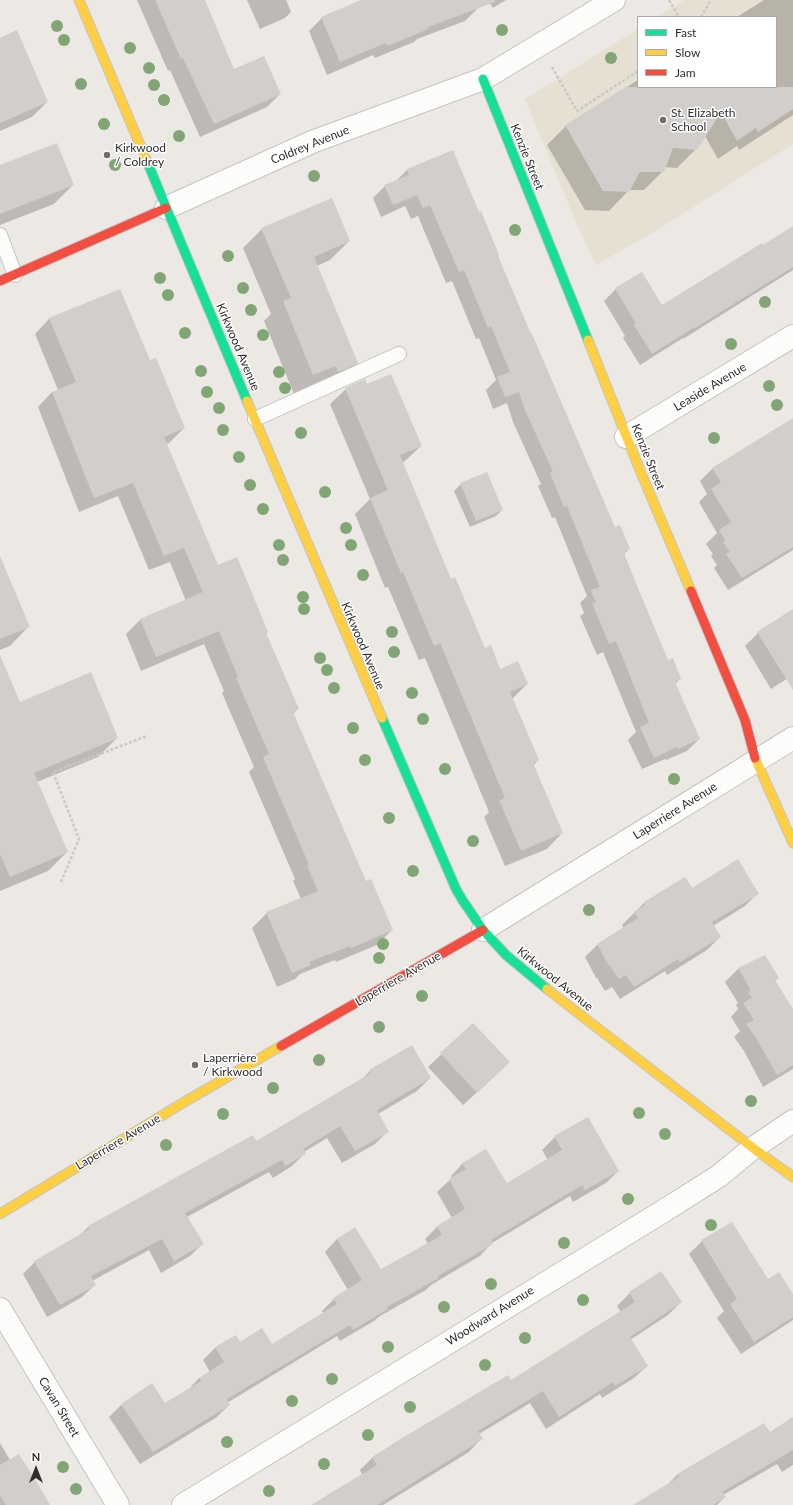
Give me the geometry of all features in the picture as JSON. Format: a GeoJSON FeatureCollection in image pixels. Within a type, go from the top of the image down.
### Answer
{"type":"FeatureCollection","features":[{"type":"Feature","properties":{"kind":"street","name":"Kirkwood Avenue"},"geometry":{"type":"LineString","coordinates":[[79,0],[336,612],[456,889],[483,930],[506,955],[530,977],[793,1177]]}},
{"type":"Feature","properties":{"kind":"street","name":"Coldrey Avenue"},"geometry":{"type":"LineString","coordinates":[[0,281],[312,142],[483,79],[614,0]]}},
{"type":"Feature","properties":{"kind":"street","name":"Kenzie Street"},"geometry":{"type":"LineString","coordinates":[[483,79],[626,437],[744,720],[756,761],[793,843]]}},
{"type":"Feature","properties":{"kind":"street","name":"Leaside Avenue"},"geometry":{"type":"LineString","coordinates":[[626,437],[793,336]]}},
{"type":"Feature","properties":{"kind":"street","name":"Laperriere Avenue"},"geometry":{"type":"LineString","coordinates":[[0,1214],[186,1101],[483,930],[793,738]]}},
{"type":"Feature","properties":{"kind":"street","name":"Woodward Avenue"},"geometry":{"type":"LineString","coordinates":[[183,1505],[662,1212],[719,1176],[753,1148],[793,1121]]}},
{"type":"Feature","properties":{"kind":"street","name":"Cavan Street"},"geometry":{"type":"LineString","coordinates":[[0,1309],[118,1505]]}},
{"type":"Feature","properties":{"kind":"lane"},"geometry":{"type":"LineString","coordinates":[[0,235],[15,275]]}},
{"type":"Feature","properties":{"kind":"lane"},"geometry":{"type":"LineString","coordinates":[[255,420],[399,354]]}},
{"type":"Feature","properties":{"kind":"path"},"geometry":{"type":"LineString","coordinates":[[669,0],[678,16]]}},
{"type":"Feature","properties":{"kind":"path"},"geometry":{"type":"LineString","coordinates":[[702,16],[711,0]]}},
{"type":"Feature","properties":{"kind":"path"},"geometry":{"type":"LineString","coordinates":[[540,45],[577,111],[637,72]]}},
{"type":"Feature","properties":{"kind":"path"},"geometry":{"type":"LineString","coordinates":[[61,882],[79,839],[53,772],[147,736]]}},
{"type":"Feature","properties":{"kind":"shaded area","name":"St. Elizabeth School"},"geometry":{"type":"Polygon","coordinates":[[[684,0],[793,0],[793,144],[662,227],[596,265],[574,218],[525,99],[637,30],[637,88],[777,88],[777,16],[659,16],[684,0]]]}},
{"type":"Feature","properties":{"kind":"building"},"geometry":{"type":"Polygon","coordinates":[[[155,0],[205,0],[234,69],[264,56],[281,94],[214,124],[183,58],[181,59],[155,0]]]}},
{"type":"Feature","properties":{"kind":"building"},"geometry":{"type":"Polygon","coordinates":[[[361,0],[495,0],[495,2],[428,27],[428,29],[388,46],[386,43],[340,62],[321,17],[361,0]]]}},
{"type":"Feature","properties":{"kind":"building"},"geometry":{"type":"Polygon","coordinates":[[[17,30],[48,102],[0,123],[0,38],[17,30]]]}},
{"type":"Feature","properties":{"kind":"building"},"geometry":{"type":"Polygon","coordinates":[[[626,87],[793,87],[793,109],[758,132],[756,128],[737,141],[721,112],[697,150],[673,148],[664,172],[640,172],[629,192],[603,191],[565,125],[626,87]]]}},
{"type":"Feature","properties":{"kind":"building"},"geometry":{"type":"Polygon","coordinates":[[[57,143],[74,185],[0,214],[0,165],[57,143]]]}},
{"type":"Feature","properties":{"kind":"building"},"geometry":{"type":"Polygon","coordinates":[[[453,150],[479,212],[481,211],[531,334],[615,527],[620,525],[630,549],[624,552],[624,555],[668,660],[673,658],[681,679],[675,682],[700,739],[678,749],[677,747],[654,758],[640,727],[649,723],[616,641],[609,644],[592,603],[596,602],[591,590],[600,587],[567,506],[564,507],[550,473],[553,472],[525,410],[519,392],[505,397],[497,377],[510,372],[491,326],[488,328],[464,270],[459,272],[430,205],[423,208],[417,195],[393,205],[384,185],[409,175],[407,169],[453,150]]]}},
{"type":"Feature","properties":{"kind":"building"},"geometry":{"type":"Polygon","coordinates":[[[332,198],[350,241],[314,257],[358,363],[338,372],[336,366],[313,375],[283,301],[291,298],[261,228],[332,198]]]}},
{"type":"Feature","properties":{"kind":"building"},"geometry":{"type":"Polygon","coordinates":[[[793,226],[793,267],[652,354],[634,325],[636,324],[615,288],[642,272],[662,305],[762,243],[763,245],[793,226]]]}},
{"type":"Feature","properties":{"kind":"building"},"geometry":{"type":"Polygon","coordinates":[[[120,289],[150,360],[156,358],[185,428],[164,437],[218,565],[237,557],[268,632],[266,633],[299,709],[293,712],[366,881],[371,879],[393,930],[351,948],[350,946],[309,962],[311,965],[292,973],[266,912],[318,891],[307,865],[309,865],[263,757],[269,754],[236,678],[238,677],[219,631],[156,657],[140,619],[203,592],[184,548],[164,556],[133,483],[94,498],[52,392],[76,382],[49,318],[120,289]]]}},
{"type":"Feature","properties":{"kind":"building"},"geometry":{"type":"Polygon","coordinates":[[[391,374],[422,446],[400,455],[451,579],[455,577],[485,648],[491,645],[500,669],[518,661],[528,684],[510,692],[539,760],[533,763],[563,833],[521,851],[499,800],[505,798],[440,643],[434,646],[403,572],[401,573],[370,498],[388,490],[345,388],[365,379],[367,384],[391,374]]]}},
{"type":"Feature","properties":{"kind":"building"},"geometry":{"type":"Polygon","coordinates":[[[793,418],[793,547],[742,578],[726,554],[730,552],[723,542],[725,540],[719,530],[731,522],[711,489],[721,482],[712,468],[793,418]]]}},
{"type":"Feature","properties":{"kind":"building"},"geometry":{"type":"Polygon","coordinates":[[[487,472],[503,510],[476,521],[460,483],[487,472]]]}},
{"type":"Feature","properties":{"kind":"building"},"geometry":{"type":"Polygon","coordinates":[[[0,556],[30,627],[0,639],[0,556]]]}},
{"type":"Feature","properties":{"kind":"building"},"geometry":{"type":"Polygon","coordinates":[[[793,609],[793,690],[757,632],[793,609]]]}},
{"type":"Feature","properties":{"kind":"building"},"geometry":{"type":"Polygon","coordinates":[[[0,655],[20,702],[91,672],[118,738],[34,773],[68,852],[10,877],[0,854],[0,655]]]}},
{"type":"Feature","properties":{"kind":"building"},"geometry":{"type":"Polygon","coordinates":[[[738,859],[759,894],[712,922],[721,937],[680,962],[678,959],[634,987],[626,975],[619,979],[609,966],[597,944],[638,918],[634,912],[645,905],[644,902],[685,877],[692,888],[738,859]]]}},
{"type":"Feature","properties":{"kind":"building"},"geometry":{"type":"Polygon","coordinates":[[[765,955],[779,978],[775,980],[793,1009],[793,1065],[777,1075],[756,1038],[746,1024],[754,1020],[743,1003],[752,998],[748,992],[751,990],[738,968],[765,955]]]}},
{"type":"Feature","properties":{"kind":"building"},"geometry":{"type":"Polygon","coordinates":[[[473,1023],[510,1062],[477,1093],[440,1053],[473,1023]]]}},
{"type":"Feature","properties":{"kind":"building"},"geometry":{"type":"Polygon","coordinates":[[[412,1045],[431,1078],[377,1110],[389,1132],[355,1151],[340,1126],[303,1149],[306,1154],[285,1166],[282,1160],[185,1213],[204,1244],[174,1261],[162,1239],[91,1276],[96,1285],[60,1305],[34,1261],[89,1229],[88,1226],[253,1135],[256,1141],[371,1073],[369,1070],[412,1045]]]}},
{"type":"Feature","properties":{"kind":"building"},"geometry":{"type":"Polygon","coordinates":[[[588,1117],[619,1171],[585,1190],[582,1185],[491,1240],[493,1244],[438,1276],[439,1278],[387,1307],[388,1309],[353,1330],[350,1325],[227,1399],[230,1405],[153,1452],[121,1404],[152,1383],[165,1403],[201,1381],[199,1378],[224,1362],[215,1347],[236,1335],[240,1342],[262,1328],[272,1344],[337,1304],[333,1298],[362,1280],[337,1239],[355,1227],[381,1269],[442,1235],[437,1226],[465,1209],[449,1179],[466,1169],[462,1163],[486,1149],[507,1183],[562,1150],[554,1136],[588,1117]]]}},
{"type":"Feature","properties":{"kind":"building"},"geometry":{"type":"Polygon","coordinates":[[[732,1222],[768,1279],[779,1272],[793,1294],[793,1317],[754,1342],[730,1304],[737,1299],[701,1240],[732,1222]]]}},
{"type":"Feature","properties":{"kind":"building"},"geometry":{"type":"Polygon","coordinates":[[[661,1271],[682,1302],[630,1337],[648,1366],[615,1386],[613,1382],[559,1417],[543,1391],[478,1431],[483,1439],[377,1505],[311,1505],[377,1465],[372,1457],[508,1375],[511,1380],[635,1302],[629,1292],[661,1271]]]}},
{"type":"Feature","properties":{"kind":"building"},"geometry":{"type":"Polygon","coordinates":[[[793,1417],[793,1450],[722,1492],[726,1497],[713,1505],[633,1505],[679,1477],[677,1474],[764,1423],[770,1432],[793,1417]]]}},
{"type":"Feature","properties":{"kind":"building"},"geometry":{"type":"Polygon","coordinates":[[[19,1454],[50,1505],[6,1505],[0,1495],[0,1465],[19,1454]]]}},
{"type":"Feature","properties":{"kind":"traffic: fast"},"geometry":{"type":"LineString","coordinates":[[483,79],[588,340]]}},
{"type":"Feature","properties":{"kind":"traffic: fast"},"geometry":{"type":"LineString","coordinates":[[146,159],[247,401]]}},
{"type":"Feature","properties":{"kind":"traffic: fast"},"geometry":{"type":"LineString","coordinates":[[382,718],[456,889],[463,901],[483,930],[506,955],[547,989]]}},
{"type":"Feature","properties":{"kind":"traffic: slow"},"geometry":{"type":"LineString","coordinates":[[79,0],[146,159]]}},
{"type":"Feature","properties":{"kind":"traffic: slow"},"geometry":{"type":"LineString","coordinates":[[588,340],[639,468],[691,591]]}},
{"type":"Feature","properties":{"kind":"traffic: slow"},"geometry":{"type":"LineString","coordinates":[[247,401],[382,718]]}},
{"type":"Feature","properties":{"kind":"traffic: slow"},"geometry":{"type":"LineString","coordinates":[[755,758],[793,843]]}},
{"type":"Feature","properties":{"kind":"traffic: slow"},"geometry":{"type":"LineString","coordinates":[[547,989],[753,1148],[793,1177]]}},
{"type":"Feature","properties":{"kind":"traffic: slow"},"geometry":{"type":"LineString","coordinates":[[0,1214],[186,1101],[281,1046]]}},
{"type":"Feature","properties":{"kind":"traffic: jam"},"geometry":{"type":"LineString","coordinates":[[0,281],[166,208]]}},
{"type":"Feature","properties":{"kind":"traffic: jam"},"geometry":{"type":"LineString","coordinates":[[691,591],[745,720],[755,758]]}},
{"type":"Feature","properties":{"kind":"traffic: jam"},"geometry":{"type":"LineString","coordinates":[[281,1046],[483,930]]}},
{"type":"Feature","properties":{"kind":"place","name":"St. Elizabeth School"},"geometry":{"type":"Point","coordinates":[663,120]}},
{"type":"Feature","properties":{"kind":"place","name":"Kirkwood / Coldrey"},"geometry":{"type":"Point","coordinates":[107,155]}},
{"type":"Feature","properties":{"kind":"place","name":"Laperrière / Kirkwood"},"geometry":{"type":"Point","coordinates":[195,1065]}}]}
